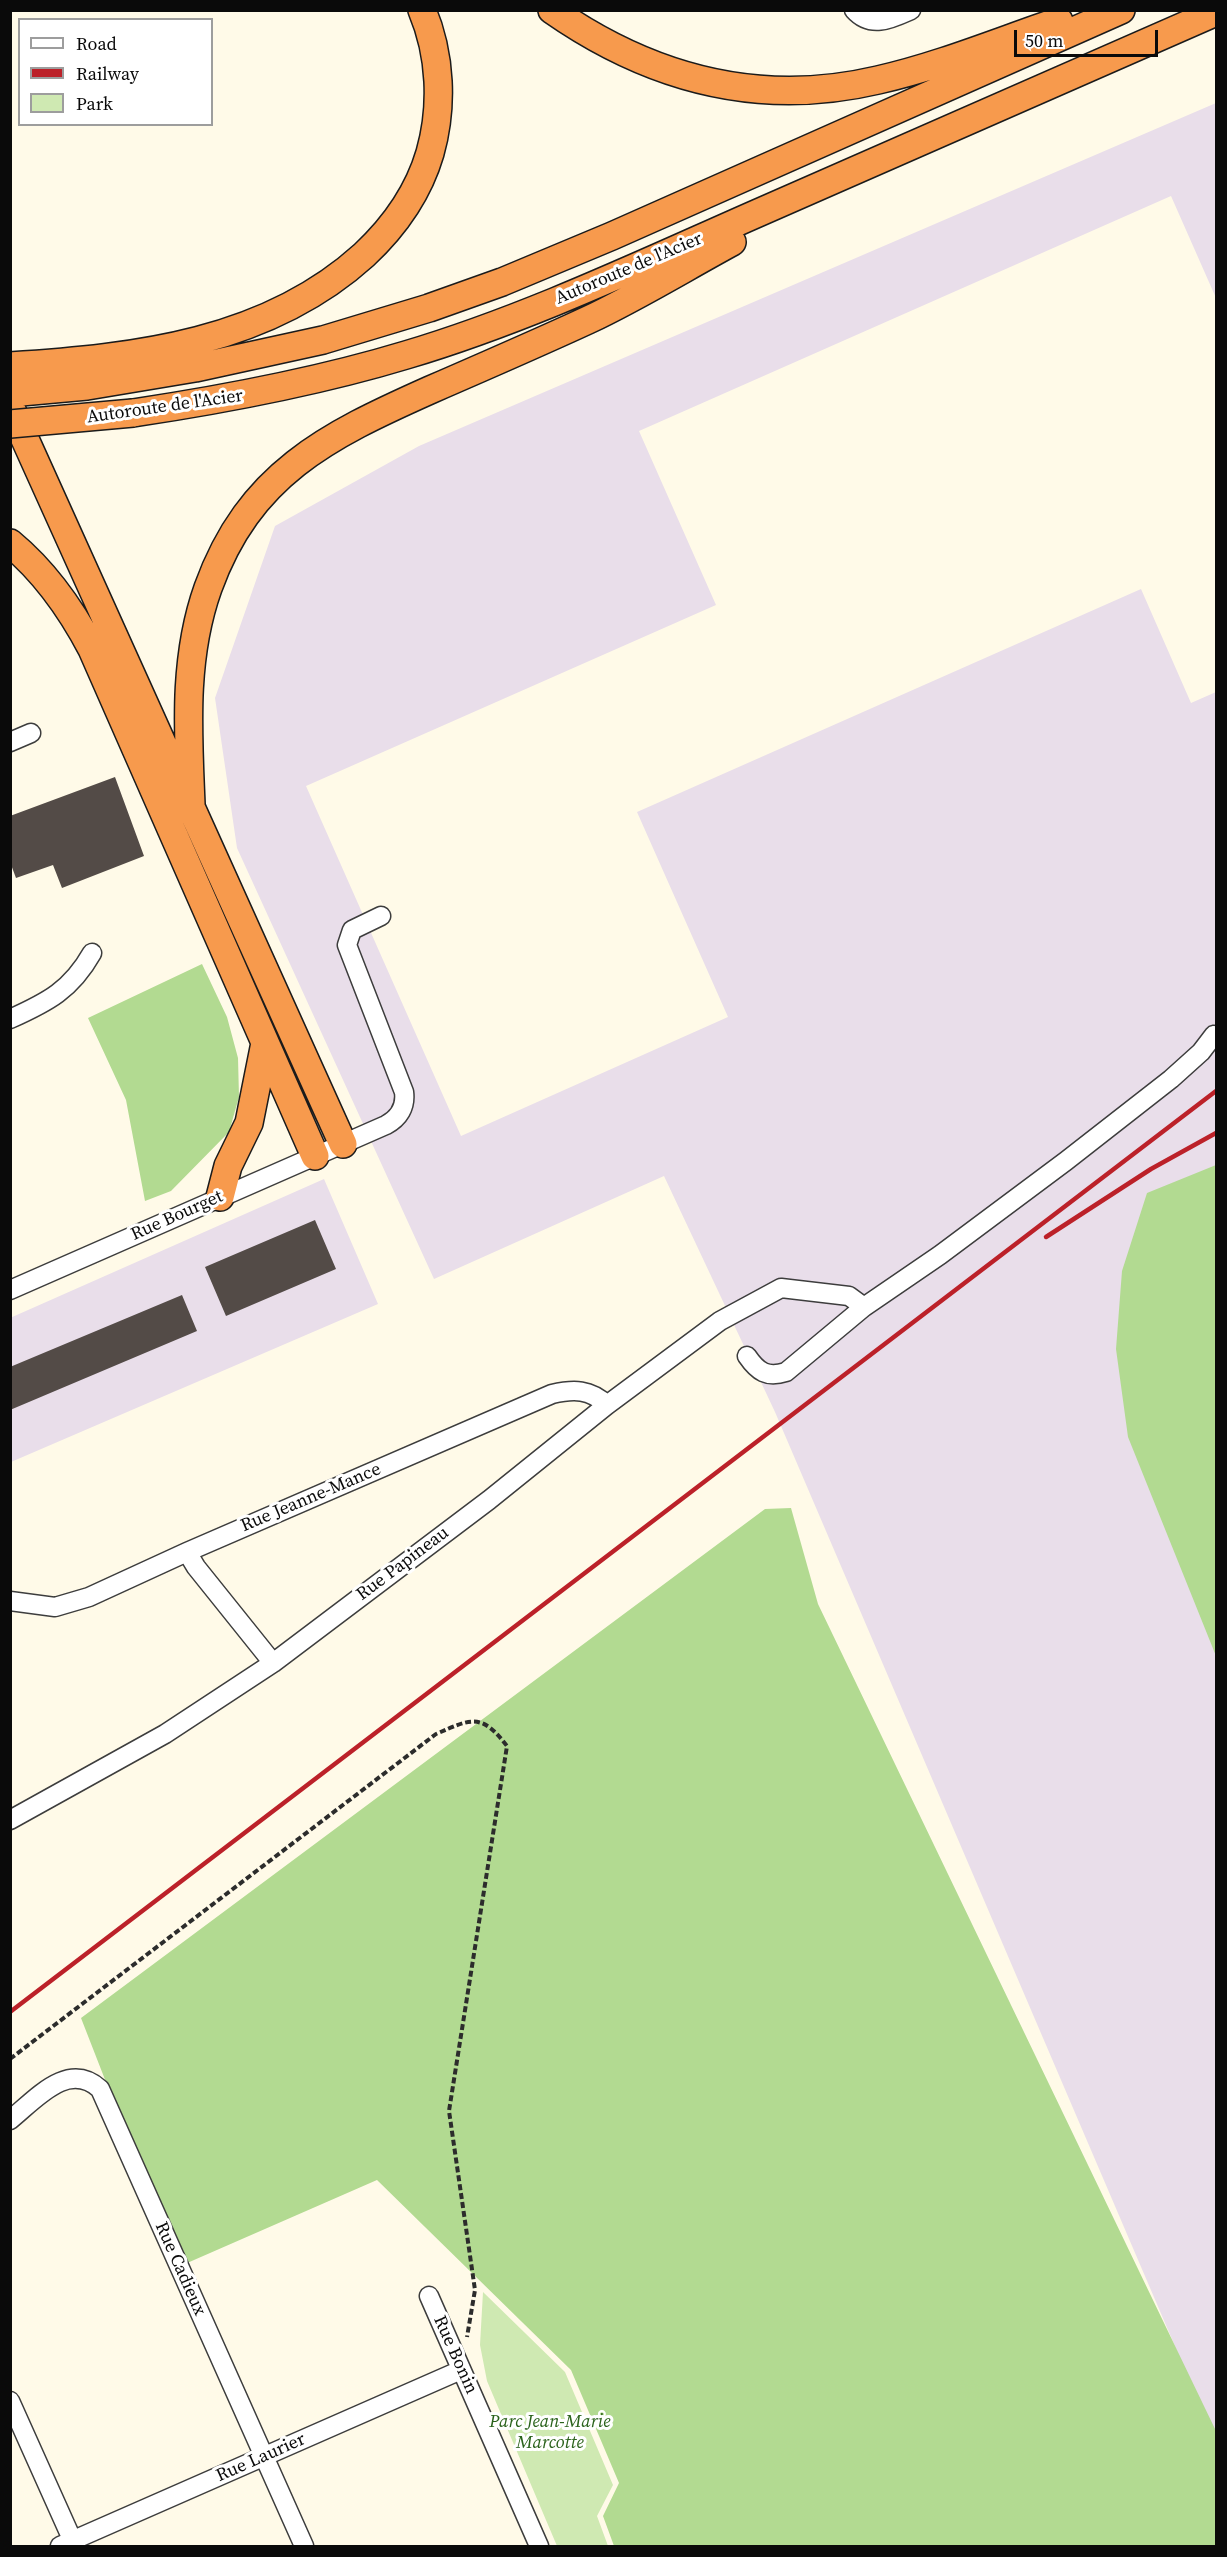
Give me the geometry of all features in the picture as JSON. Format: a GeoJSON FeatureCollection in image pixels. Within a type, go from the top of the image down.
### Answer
{"type":"FeatureCollection","features":[{"type":"Feature","properties":{"kind":"highway"},"geometry":{"type":"LineString","coordinates":[[10,366],[127,368],[201,340],[266,319],[334,279],[360,258],[392,226],[419,184],[434,140],[438,94],[434,46],[422,10]]}},
{"type":"Feature","properties":{"kind":"highway"},"geometry":{"type":"LineString","coordinates":[[552,10],[598,41],[642,62],[724,87],[786,91],[848,86],[896,76],[1089,10]]}},
{"type":"Feature","properties":{"kind":"highway","name":"Autoroute de l'Acier"},"geometry":{"type":"LineString","coordinates":[[10,393],[127,368],[225,362],[323,340],[407,315],[493,285],[612,236],[1121,10]]}},
{"type":"Feature","properties":{"kind":"highway","name":"Autoroute de l'Acier"},"geometry":{"type":"LineString","coordinates":[[10,424],[133,413],[221,400],[288,386],[406,355],[469,335],[603,281],[1216,12]]}},
{"type":"Feature","properties":{"kind":"highway"},"geometry":{"type":"LineString","coordinates":[[190,804],[188,707],[191,660],[201,611],[208,588],[229,542],[256,501],[286,470],[322,443],[365,419],[590,319],[899,151]]}},
{"type":"Feature","properties":{"kind":"highway"},"geometry":{"type":"LineString","coordinates":[[10,406],[343,1144]]}},
{"type":"Feature","properties":{"kind":"highway"},"geometry":{"type":"LineString","coordinates":[[10,543],[55,590],[92,649],[315,1156]]}},
{"type":"Feature","properties":{"kind":"highway"},"geometry":{"type":"LineString","coordinates":[[220,1197],[228,1166],[251,1116],[265,1044]]}},
{"type":"Feature","properties":{"kind":"street"},"geometry":{"type":"LineString","coordinates":[[854,11],[862,19],[875,23],[911,10]]}},
{"type":"Feature","properties":{"kind":"street"},"geometry":{"type":"LineString","coordinates":[[10,742],[31,733]]}},
{"type":"Feature","properties":{"kind":"street","name":"Rue Bourget"},"geometry":{"type":"LineString","coordinates":[[10,1290],[343,1144],[391,1122],[400,1114],[404,1103],[401,1083],[347,945],[349,933],[355,927],[381,916]]}},
{"type":"Feature","properties":{"kind":"street"},"geometry":{"type":"LineString","coordinates":[[10,1019],[58,994],[82,970],[92,953]]}},
{"type":"Feature","properties":{"kind":"street"},"geometry":{"type":"LineString","coordinates":[[747,1356],[755,1368],[764,1374],[774,1376],[786,1372],[864,1307],[940,1255],[1066,1161],[1171,1078],[1201,1052],[1214,1035]]}},
{"type":"Feature","properties":{"kind":"street","name":"Rue Papineau"},"geometry":{"type":"LineString","coordinates":[[10,1820],[165,1734],[273,1663],[489,1500],[705,1331],[781,1288],[849,1296],[864,1307]]}},
{"type":"Feature","properties":{"kind":"street","name":"Rue Jeanne-Mance"},"geometry":{"type":"LineString","coordinates":[[10,1601],[55,1607],[70,1604],[552,1394],[582,1390],[599,1396],[608,1405]]}},
{"type":"Feature","properties":{"kind":"street"},"geometry":{"type":"LineString","coordinates":[[187,1552],[196,1567],[273,1663]]}},
{"type":"Feature","properties":{"kind":"street","name":"Rue Cadieux"},"geometry":{"type":"LineString","coordinates":[[10,2120],[63,2080],[76,2077],[90,2080],[99,2090],[304,2547]]}},
{"type":"Feature","properties":{"kind":"street","name":"Rue Bonin"},"geometry":{"type":"LineString","coordinates":[[429,2296],[539,2547]]}},
{"type":"Feature","properties":{"kind":"street","name":"Rue Laurier"},"geometry":{"type":"LineString","coordinates":[[69,2545],[462,2370]]}},
{"type":"Feature","properties":{"kind":"street"},"geometry":{"type":"LineString","coordinates":[[10,2401],[69,2545]]}},
{"type":"Feature","properties":{"kind":"path"},"geometry":{"type":"LineString","coordinates":[[10,2059],[436,1734],[468,1720],[493,1727],[507,1746],[449,2111],[475,2290],[462,2370]]}},
{"type":"Feature","properties":{"kind":"shaded area"},"geometry":{"type":"Polygon","coordinates":[[[1216,103],[1216,298],[1171,196],[639,431],[716,605],[306,786],[461,1136],[728,1017],[637,812],[1141,589],[1191,703],[1216,692],[1216,2442],[775,1412],[664,1176],[434,1279],[237,848],[215,698],[275,526],[419,446],[1216,103]]]}},
{"type":"Feature","properties":{"kind":"shaded area"},"geometry":{"type":"Polygon","coordinates":[[[324,1179],[378,1304],[11,1462],[10,1318],[324,1179]]]}},
{"type":"Feature","properties":{"kind":"green space"},"geometry":{"type":"Polygon","coordinates":[[[202,964],[227,1017],[238,1058],[239,1097],[229,1132],[171,1191],[145,1201],[126,1100],[88,1018],[202,964]]]}},
{"type":"Feature","properties":{"kind":"green space"},"geometry":{"type":"Polygon","coordinates":[[[1216,1165],[1216,1656],[1128,1437],[1116,1349],[1122,1271],[1147,1193],[1216,1165]]]}},
{"type":"Feature","properties":{"kind":"green space"},"geometry":{"type":"Polygon","coordinates":[[[791,1508],[818,1604],[1216,2431],[1216,2546],[614,2546],[603,2516],[619,2483],[571,2370],[377,2180],[178,2267],[81,2018],[765,1509],[791,1508]]]}},
{"type":"Feature","properties":{"kind":"green space","name":"Parc Jean-Marie Marcotte"},"geometry":{"type":"Polygon","coordinates":[[[483,2292],[565,2372],[613,2485],[597,2516],[608,2546],[557,2546],[487,2381],[480,2345],[483,2292]]]}},
{"type":"Feature","properties":{"kind":"building"},"geometry":{"type":"Polygon","coordinates":[[[115,777],[144,856],[62,888],[53,865],[16,878],[10,862],[10,816],[115,777]]]}},
{"type":"Feature","properties":{"kind":"building"},"geometry":{"type":"Polygon","coordinates":[[[315,1220],[336,1269],[226,1316],[205,1267],[315,1220]]]}},
{"type":"Feature","properties":{"kind":"building"},"geometry":{"type":"Polygon","coordinates":[[[182,1295],[197,1331],[10,1410],[10,1367],[182,1295]]]}},
{"type":"Feature","properties":{"kind":"railway"},"geometry":{"type":"LineString","coordinates":[[10,2012],[1216,1091]]}},
{"type":"Feature","properties":{"kind":"railway"},"geometry":{"type":"LineString","coordinates":[[1046,1237],[1151,1169],[1216,1133]]}}]}
